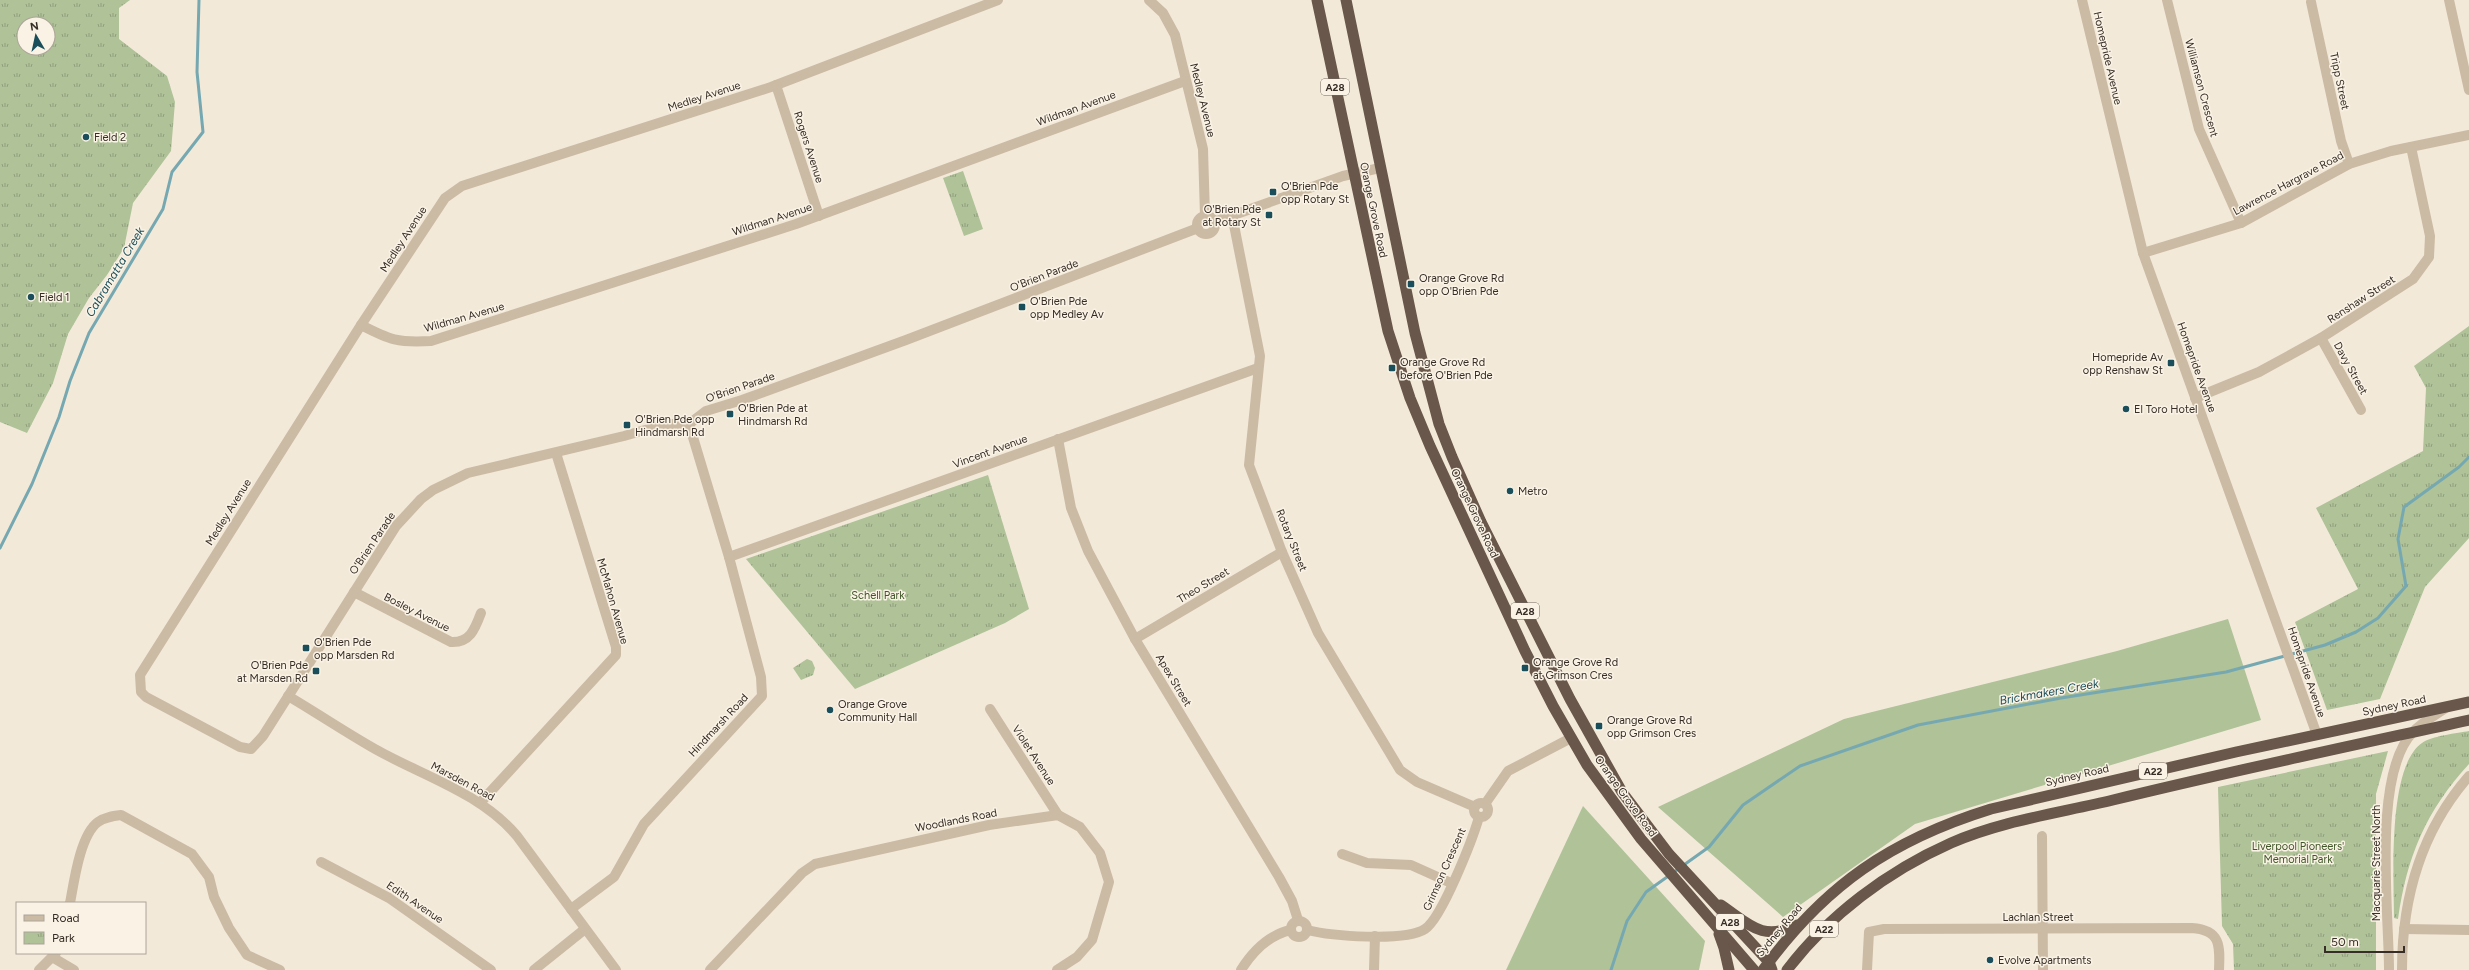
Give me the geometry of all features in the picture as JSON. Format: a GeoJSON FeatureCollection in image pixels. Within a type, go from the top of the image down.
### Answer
{"type":"FeatureCollection","features":[{"type":"Feature","properties":{"kind":"highway","name":"Orange Grove Road"},"geometry":{"type":"LineString","coordinates":[[1317,0],[1388,331],[1410,398],[1525,651],[1571,738],[1614,804],[1680,885],[1754,970]]}},
{"type":"Feature","properties":{"kind":"highway","name":"Orange Grove Road"},"geometry":{"type":"LineString","coordinates":[[1346,0],[1414,333],[1439,424],[1452,457],[1481,522],[1593,744],[1622,792],[1669,854],[1768,967]]}},
{"type":"Feature","properties":{"kind":"highway","name":"A22"},"geometry":{"type":"LineString","coordinates":[[2448,706],[2469,702]]}},
{"type":"Feature","properties":{"kind":"highway","name":"Sydney Road"},"geometry":{"type":"LineString","coordinates":[[1768,967],[1800,924],[1822,901],[1881,856],[1914,837],[1953,820],[1998,807],[2448,706]]}},
{"type":"Feature","properties":{"kind":"highway","name":"A22"},"geometry":{"type":"LineString","coordinates":[[1787,970],[1823,930],[1867,893],[1928,855],[1972,834],[2322,752],[2469,720]]}},
{"type":"Feature","properties":{"kind":"highway"},"geometry":{"type":"LineString","coordinates":[[2317,735],[2322,752]]}},
{"type":"Feature","properties":{"kind":"highway"},"geometry":{"type":"LineString","coordinates":[[1706,895],[1747,923],[1765,932],[1782,932],[1800,924]]}},
{"type":"Feature","properties":{"kind":"highway","name":"A28"},"geometry":{"type":"LineString","coordinates":[[1715,926],[1724,948],[1729,970]]}},
{"type":"Feature","properties":{"kind":"street","name":"Medley Avenue"},"geometry":{"type":"LineString","coordinates":[[245,749],[146,697],[139,686],[140,675],[361,325],[445,198],[462,186],[776,85],[998,0]]}},
{"type":"Feature","properties":{"kind":"street","name":"Medley Avenue"},"geometry":{"type":"LineString","coordinates":[[1149,0],[1163,13],[1175,35],[1185,81],[1203,149],[1205,216]]}},
{"type":"Feature","properties":{"kind":"street","name":"Homepride Avenue"},"geometry":{"type":"LineString","coordinates":[[2082,0],[2143,253],[2317,735]]}},
{"type":"Feature","properties":{"kind":"street","name":"Williamson Crescent"},"geometry":{"type":"LineString","coordinates":[[2167,0],[2199,129],[2241,223]]}},
{"type":"Feature","properties":{"kind":"street"},"geometry":{"type":"LineString","coordinates":[[2449,0],[2469,90]]}},
{"type":"Feature","properties":{"kind":"street","name":"Tripp Street"},"geometry":{"type":"LineString","coordinates":[[2311,2],[2341,141],[2348,164]]}},
{"type":"Feature","properties":{"kind":"street","name":"Wildman Avenue"},"geometry":{"type":"LineString","coordinates":[[361,325],[391,340],[402,342],[431,341],[819,216],[1185,81]]}},
{"type":"Feature","properties":{"kind":"street","name":"Rogers Avenue"},"geometry":{"type":"LineString","coordinates":[[776,85],[819,216]]}},
{"type":"Feature","properties":{"kind":"street","name":"Lawrence Hargrave Road"},"geometry":{"type":"LineString","coordinates":[[2143,253],[2241,223],[2348,164],[2411,147],[2469,135]]}},
{"type":"Feature","properties":{"kind":"street","name":"Renshaw Street"},"geometry":{"type":"LineString","coordinates":[[2195,398],[2259,372],[2321,338],[2413,279],[2429,257],[2430,236],[2411,147]]}},
{"type":"Feature","properties":{"kind":"street"},"geometry":{"type":"LineString","coordinates":[[1214,222],[1353,173],[1380,168]]}},
{"type":"Feature","properties":{"kind":"street","name":"Rotary Street"},"geometry":{"type":"LineString","coordinates":[[1232,215],[1260,356],[1249,465],[1282,552],[1318,633],[1400,770],[1417,782],[1477,812]]}},
{"type":"Feature","properties":{"kind":"street"},"geometry":{"type":"LineString","coordinates":[[1205,216],[1211,217],[1214,222],[1214,228],[1208,234],[1202,233],[1198,228],[1198,220],[1205,216]]}},
{"type":"Feature","properties":{"kind":"street","name":"O'Brien Parade"},"geometry":{"type":"LineString","coordinates":[[245,749],[251,749],[257,745],[396,526],[421,499],[433,490],[474,472],[556,453],[666,424],[689,424],[706,411],[742,400],[906,340],[1139,252],[1198,228]]}},
{"type":"Feature","properties":{"kind":"street","name":"Davy Street"},"geometry":{"type":"LineString","coordinates":[[2321,338],[2361,410]]}},
{"type":"Feature","properties":{"kind":"street","name":"Vincent Avenue"},"geometry":{"type":"LineString","coordinates":[[729,557],[1258,368]]}},
{"type":"Feature","properties":{"kind":"street","name":"Hindmarsh Road"},"geometry":{"type":"LineString","coordinates":[[571,909],[614,877],[644,824],[762,696],[760,677],[729,557],[689,424]]}},
{"type":"Feature","properties":{"kind":"street","name":"Apex Street"},"geometry":{"type":"LineString","coordinates":[[1058,439],[1071,508],[1088,551],[1135,639],[1279,877],[1292,901],[1298,920]]}},
{"type":"Feature","properties":{"kind":"street","name":"McMahon Avenue"},"geometry":{"type":"LineString","coordinates":[[480,803],[616,655],[616,647],[556,453]]}},
{"type":"Feature","properties":{"kind":"street","name":"Theo Street"},"geometry":{"type":"LineString","coordinates":[[1135,639],[1282,552]]}},
{"type":"Feature","properties":{"kind":"street","name":"Bosley Avenue"},"geometry":{"type":"LineString","coordinates":[[354,592],[451,642],[462,641],[473,634],[481,613]]}},
{"type":"Feature","properties":{"kind":"street","name":"Marsden Road"},"geometry":{"type":"LineString","coordinates":[[288,696],[374,749],[480,803],[508,824],[616,970]]}},
{"type":"Feature","properties":{"kind":"street","name":"Macquarie Street North"},"geometry":{"type":"LineString","coordinates":[[2389,970],[2386,823],[2388,794],[2402,750],[2412,732],[2448,706]]}},
{"type":"Feature","properties":{"kind":"street","name":"Violet Avenue"},"geometry":{"type":"LineString","coordinates":[[990,709],[1058,815]]}},
{"type":"Feature","properties":{"kind":"street"},"geometry":{"type":"LineString","coordinates":[[1477,812],[1480,803],[1485,804],[1508,771],[1571,738]]}},
{"type":"Feature","properties":{"kind":"street"},"geometry":{"type":"LineString","coordinates":[[2402,970],[2404,929],[2409,893],[2422,851],[2444,810],[2469,776]]}},
{"type":"Feature","properties":{"kind":"street","name":"Grimson Crescent"},"geometry":{"type":"LineString","coordinates":[[1307,930],[1401,937],[1426,929],[1434,920],[1470,842],[1477,812]]}},
{"type":"Feature","properties":{"kind":"street"},"geometry":{"type":"LineString","coordinates":[[70,902],[80,859],[91,829],[108,816],[121,814],[192,854],[209,877],[214,897],[229,928],[247,955],[280,970]]}},
{"type":"Feature","properties":{"kind":"street"},"geometry":{"type":"LineString","coordinates":[[1057,970],[1077,957],[1092,940],[1109,882],[1100,854],[1080,827],[1058,815]]}},
{"type":"Feature","properties":{"kind":"street","name":"Woodlands Road"},"geometry":{"type":"LineString","coordinates":[[710,970],[802,873],[815,864],[989,825],[1058,815]]}},
{"type":"Feature","properties":{"kind":"street"},"geometry":{"type":"LineString","coordinates":[[2042,836],[2043,970]]}},
{"type":"Feature","properties":{"kind":"street"},"geometry":{"type":"LineString","coordinates":[[1342,854],[1367,863],[1411,865],[1451,883]]}},
{"type":"Feature","properties":{"kind":"street","name":"Edith Avenue"},"geometry":{"type":"LineString","coordinates":[[321,862],[389,898],[491,970]]}},
{"type":"Feature","properties":{"kind":"street"},"geometry":{"type":"LineString","coordinates":[[1298,920],[1306,924],[1307,930],[1304,936],[1298,937],[1293,935],[1291,930],[1292,924],[1298,920]]}},
{"type":"Feature","properties":{"kind":"street","name":"Lachlan Street"},"geometry":{"type":"LineString","coordinates":[[1867,970],[1869,932],[1884,930],[2192,928],[2208,931],[2219,944],[2219,970]]}},
{"type":"Feature","properties":{"kind":"street"},"geometry":{"type":"LineString","coordinates":[[534,970],[585,929]]}},
{"type":"Feature","properties":{"kind":"street"},"geometry":{"type":"LineString","coordinates":[[2404,929],[2469,930]]}},
{"type":"Feature","properties":{"kind":"street"},"geometry":{"type":"LineString","coordinates":[[1241,970],[1260,945],[1291,930]]}},
{"type":"Feature","properties":{"kind":"street"},"geometry":{"type":"LineString","coordinates":[[1374,970],[1375,936]]}},
{"type":"Feature","properties":{"kind":"street"},"geometry":{"type":"LineString","coordinates":[[39,970],[54,955],[74,970]]}},
{"type":"Feature","properties":{"kind":"green space"},"geometry":{"type":"Polygon","coordinates":[[[0,0],[130,0],[119,8],[119,39],[167,76],[175,102],[171,151],[133,203],[124,248],[107,275],[89,298],[68,334],[53,383],[27,433],[0,422],[0,0]]]}},
{"type":"Feature","properties":{"kind":"green space"},"geometry":{"type":"Polygon","coordinates":[[[963,171],[983,229],[964,236],[943,178],[963,171]]]}},
{"type":"Feature","properties":{"kind":"green space"},"geometry":{"type":"Polygon","coordinates":[[[2469,326],[2469,538],[2425,587],[2380,699],[2327,710],[2295,622],[2358,589],[2316,508],[2423,451],[2426,388],[2414,366],[2469,326]]]}},
{"type":"Feature","properties":{"kind":"green space","name":"Schell Park"},"geometry":{"type":"Polygon","coordinates":[[[988,475],[1029,609],[1005,623],[855,689],[746,559],[988,475]]]}},
{"type":"Feature","properties":{"kind":"green space"},"geometry":{"type":"Polygon","coordinates":[[[2228,619],[2261,720],[1915,824],[1783,917],[1658,807],[1844,719],[2117,651],[2228,619]]]}},
{"type":"Feature","properties":{"kind":"green space"},"geometry":{"type":"Polygon","coordinates":[[[807,659],[812,661],[815,668],[813,675],[801,680],[793,668],[807,659]]]}},
{"type":"Feature","properties":{"kind":"green space"},"geometry":{"type":"Polygon","coordinates":[[[2469,731],[2469,764],[2441,799],[2430,817],[2413,855],[2402,896],[2398,919],[2394,918],[2393,878],[2395,825],[2403,775],[2411,756],[2422,743],[2438,737],[2469,731]]]}},
{"type":"Feature","properties":{"kind":"green space","name":"Liverpool Pioneers' Memorial Park"},"geometry":{"type":"Polygon","coordinates":[[[2388,751],[2376,794],[2376,970],[2234,970],[2233,944],[2222,926],[2218,787],[2388,751]]]}},
{"type":"Feature","properties":{"kind":"green space"},"geometry":{"type":"Polygon","coordinates":[[[1583,806],[1705,941],[1699,970],[1506,970],[1583,806]]]}},
{"type":"Feature","properties":{"kind":"waterway","name":"Cabramatta Creek"},"geometry":{"type":"LineString","coordinates":[[0,548],[32,484],[59,417],[70,381],[89,333],[163,209],[172,172],[203,132],[197,72],[199,0]]}},
{"type":"Feature","properties":{"kind":"waterway","name":"Brickmakers Creek"},"geometry":{"type":"LineString","coordinates":[[1611,970],[1627,921],[1646,892],[1709,847],[1743,805],[1800,766],[1918,725],[2061,698],[2226,672],[2325,645],[2356,632],[2378,618],[2406,586],[2398,539],[2404,507],[2459,467],[2469,457]]}},
{"type":"Feature","properties":{"kind":"place","name":"Field 2"},"geometry":{"type":"Point","coordinates":[86,137]}},
{"type":"Feature","properties":{"kind":"place","name":"O'Brien Pde opp Rotary St"},"geometry":{"type":"Point","coordinates":[1273,192]}},
{"type":"Feature","properties":{"kind":"place","name":"O'Brien Pde at Rotary St"},"geometry":{"type":"Point","coordinates":[1269,215]}},
{"type":"Feature","properties":{"kind":"place","name":"Orange Grove Rd opp O'Brien Pde"},"geometry":{"type":"Point","coordinates":[1411,284]}},
{"type":"Feature","properties":{"kind":"place","name":"Field 1"},"geometry":{"type":"Point","coordinates":[31,297]}},
{"type":"Feature","properties":{"kind":"place","name":"O'Brien Pde opp Medley Av"},"geometry":{"type":"Point","coordinates":[1022,307]}},
{"type":"Feature","properties":{"kind":"place","name":"Homepride Av opp Renshaw St"},"geometry":{"type":"Point","coordinates":[2171,363]}},
{"type":"Feature","properties":{"kind":"place","name":"Orange Grove Rd before O'Brien Pde"},"geometry":{"type":"Point","coordinates":[1392,368]}},
{"type":"Feature","properties":{"kind":"place","name":"El Toro Hotel"},"geometry":{"type":"Point","coordinates":[2126,409]}},
{"type":"Feature","properties":{"kind":"place","name":"O'Brien Pde at Hindmarsh Rd"},"geometry":{"type":"Point","coordinates":[730,414]}},
{"type":"Feature","properties":{"kind":"place","name":"O'Brien Pde opp Hindmarsh Rd"},"geometry":{"type":"Point","coordinates":[627,425]}},
{"type":"Feature","properties":{"kind":"place","name":"Metro"},"geometry":{"type":"Point","coordinates":[1510,491]}},
{"type":"Feature","properties":{"kind":"place","name":"O'Brien Pde opp Marsden Rd"},"geometry":{"type":"Point","coordinates":[306,648]}},
{"type":"Feature","properties":{"kind":"place","name":"Orange Grove Rd at Grimson Cres"},"geometry":{"type":"Point","coordinates":[1525,668]}},
{"type":"Feature","properties":{"kind":"place","name":"O'Brien Pde at Marsden Rd"},"geometry":{"type":"Point","coordinates":[316,671]}},
{"type":"Feature","properties":{"kind":"place","name":"Orange Grove Community Hall"},"geometry":{"type":"Point","coordinates":[830,710]}},
{"type":"Feature","properties":{"kind":"place","name":"Orange Grove Rd opp Grimson Cres"},"geometry":{"type":"Point","coordinates":[1599,726]}},
{"type":"Feature","properties":{"kind":"place","name":"Evolve Apartments"},"geometry":{"type":"Point","coordinates":[1990,960]}}]}
